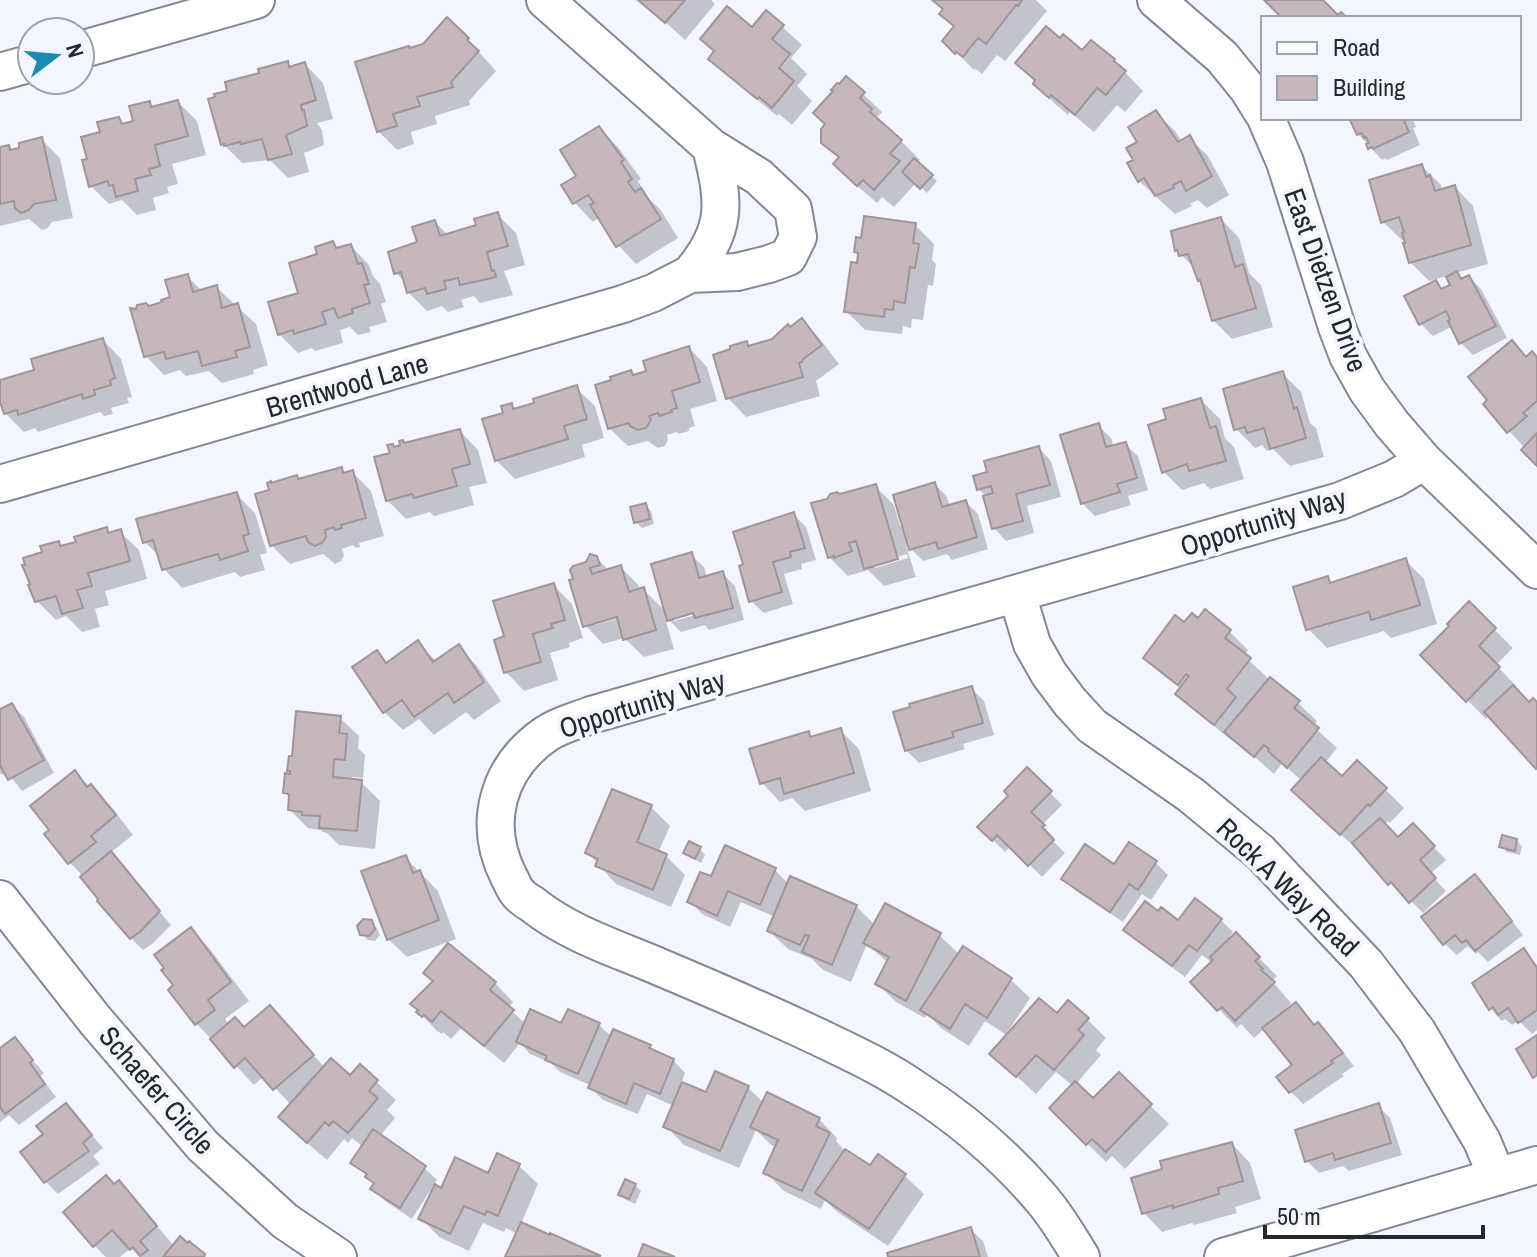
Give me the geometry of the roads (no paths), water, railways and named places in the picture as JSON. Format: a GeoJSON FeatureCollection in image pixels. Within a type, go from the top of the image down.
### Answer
{"type":"FeatureCollection","features":[{"type":"Feature","properties":{"kind":"street"},"geometry":{"type":"LineString","coordinates":[[96,45],[256,0]]}},
{"type":"Feature","properties":{"kind":"street","name":"Brentwood Lane"},"geometry":{"type":"LineString","coordinates":[[545,0],[711,147],[759,177],[793,209],[798,237],[788,257],[737,272],[690,274]]}},
{"type":"Feature","properties":{"kind":"street","name":"East Dietzen Drive"},"geometry":{"type":"LineString","coordinates":[[1156,0],[1222,57],[1261,111]]}},
{"type":"Feature","properties":{"kind":"street","name":"East Dietzen Drive"},"geometry":{"type":"LineString","coordinates":[[1266,120],[1285,162],[1337,327],[1348,356],[1367,390],[1424,461],[1537,570]]}},
{"type":"Feature","properties":{"kind":"street","name":"Brentwood Lane"},"geometry":{"type":"LineString","coordinates":[[0,484],[653,293],[690,274],[714,237],[720,216],[721,188],[711,147]]}},
{"type":"Feature","properties":{"kind":"street","name":"Opportunity Way"},"geometry":{"type":"LineString","coordinates":[[1081,1257],[1041,1198],[978,1136],[935,1102],[883,1069],[785,1021],[577,932],[543,913],[518,893],[502,863],[496,834],[495,811],[501,789],[515,764],[532,746],[548,733],[591,715],[1340,501],[1394,479],[1424,461]]}},
{"type":"Feature","properties":{"kind":"street","name":"Rock A Way Road"},"geometry":{"type":"LineString","coordinates":[[1017,594],[1032,644],[1049,674],[1092,726],[1191,795],[1260,852],[1366,964],[1417,1031],[1482,1141],[1497,1177]]}},
{"type":"Feature","properties":{"kind":"street","name":"Schaefer Circle"},"geometry":{"type":"LineString","coordinates":[[0,899],[95,1020],[203,1146],[285,1221],[338,1257]]}},
{"type":"Feature","properties":{"kind":"street"},"geometry":{"type":"LineString","coordinates":[[1223,1257],[1537,1165]]}}]}
